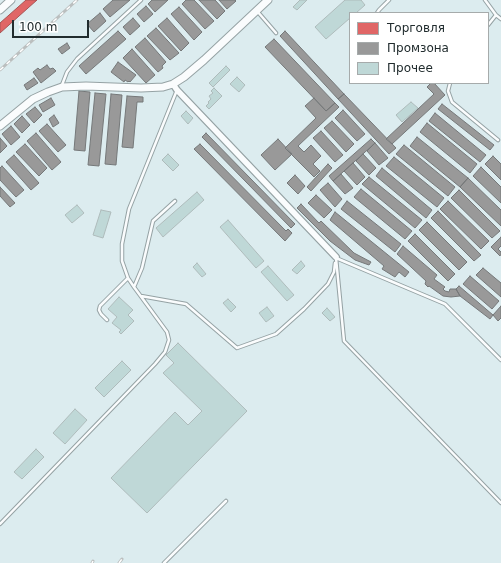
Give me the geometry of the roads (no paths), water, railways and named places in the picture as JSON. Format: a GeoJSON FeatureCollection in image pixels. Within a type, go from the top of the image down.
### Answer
{"type":"FeatureCollection","features":[{"type":"Feature","properties":{"kind":"street"},"geometry":{"type":"LineString","coordinates":[[175,87],[268,0]]}},
{"type":"Feature","properties":{"kind":"street"},"geometry":{"type":"LineString","coordinates":[[0,10],[9,1]]}},
{"type":"Feature","properties":{"kind":"street"},"geometry":{"type":"LineString","coordinates":[[0,126],[33,99],[62,87],[175,87],[336,257]]}},
{"type":"Feature","properties":{"kind":"lane"},"geometry":{"type":"LineString","coordinates":[[62,87],[67,72],[77,58],[141,0]]}},
{"type":"Feature","properties":{"kind":"lane"},"geometry":{"type":"LineString","coordinates":[[378,12],[389,0]]}},
{"type":"Feature","properties":{"kind":"lane"},"geometry":{"type":"LineString","coordinates":[[485,0],[496,15],[501,19]]}},
{"type":"Feature","properties":{"kind":"lane"},"geometry":{"type":"LineString","coordinates":[[256,11],[276,33]]}},
{"type":"Feature","properties":{"kind":"lane"},"geometry":{"type":"LineString","coordinates":[[489,24],[496,15]]}},
{"type":"Feature","properties":{"kind":"lane"},"geometry":{"type":"LineString","coordinates":[[450,84],[448,91],[452,102],[498,140]]}},
{"type":"Feature","properties":{"kind":"lane"},"geometry":{"type":"LineString","coordinates":[[0,524],[165,352],[169,340],[167,332],[128,278],[122,261],[122,244],[129,209],[175,87]]}},
{"type":"Feature","properties":{"kind":"lane"},"geometry":{"type":"LineString","coordinates":[[134,287],[142,268],[153,221],[175,202]]}},
{"type":"Feature","properties":{"kind":"lane"},"geometry":{"type":"LineString","coordinates":[[141,296],[186,304],[237,348],[276,334],[304,309],[328,284],[334,272],[336,257]]}},
{"type":"Feature","properties":{"kind":"lane"},"geometry":{"type":"LineString","coordinates":[[336,257],[445,304],[501,360]]}},
{"type":"Feature","properties":{"kind":"lane"},"geometry":{"type":"LineString","coordinates":[[336,257],[344,341],[501,503]]}},
{"type":"Feature","properties":{"kind":"lane"},"geometry":{"type":"LineString","coordinates":[[108,320],[101,314],[99,310],[100,306],[128,278]]}},
{"type":"Feature","properties":{"kind":"lane"},"geometry":{"type":"LineString","coordinates":[[164,563],[226,501]]}},
{"type":"Feature","properties":{"kind":"railway"},"geometry":{"type":"LineString","coordinates":[[0,70],[77,0]]}},
{"type":"Feature","properties":{"kind":"railway"},"geometry":{"type":"LineString","coordinates":[[119,563],[122,559]]}}]}
